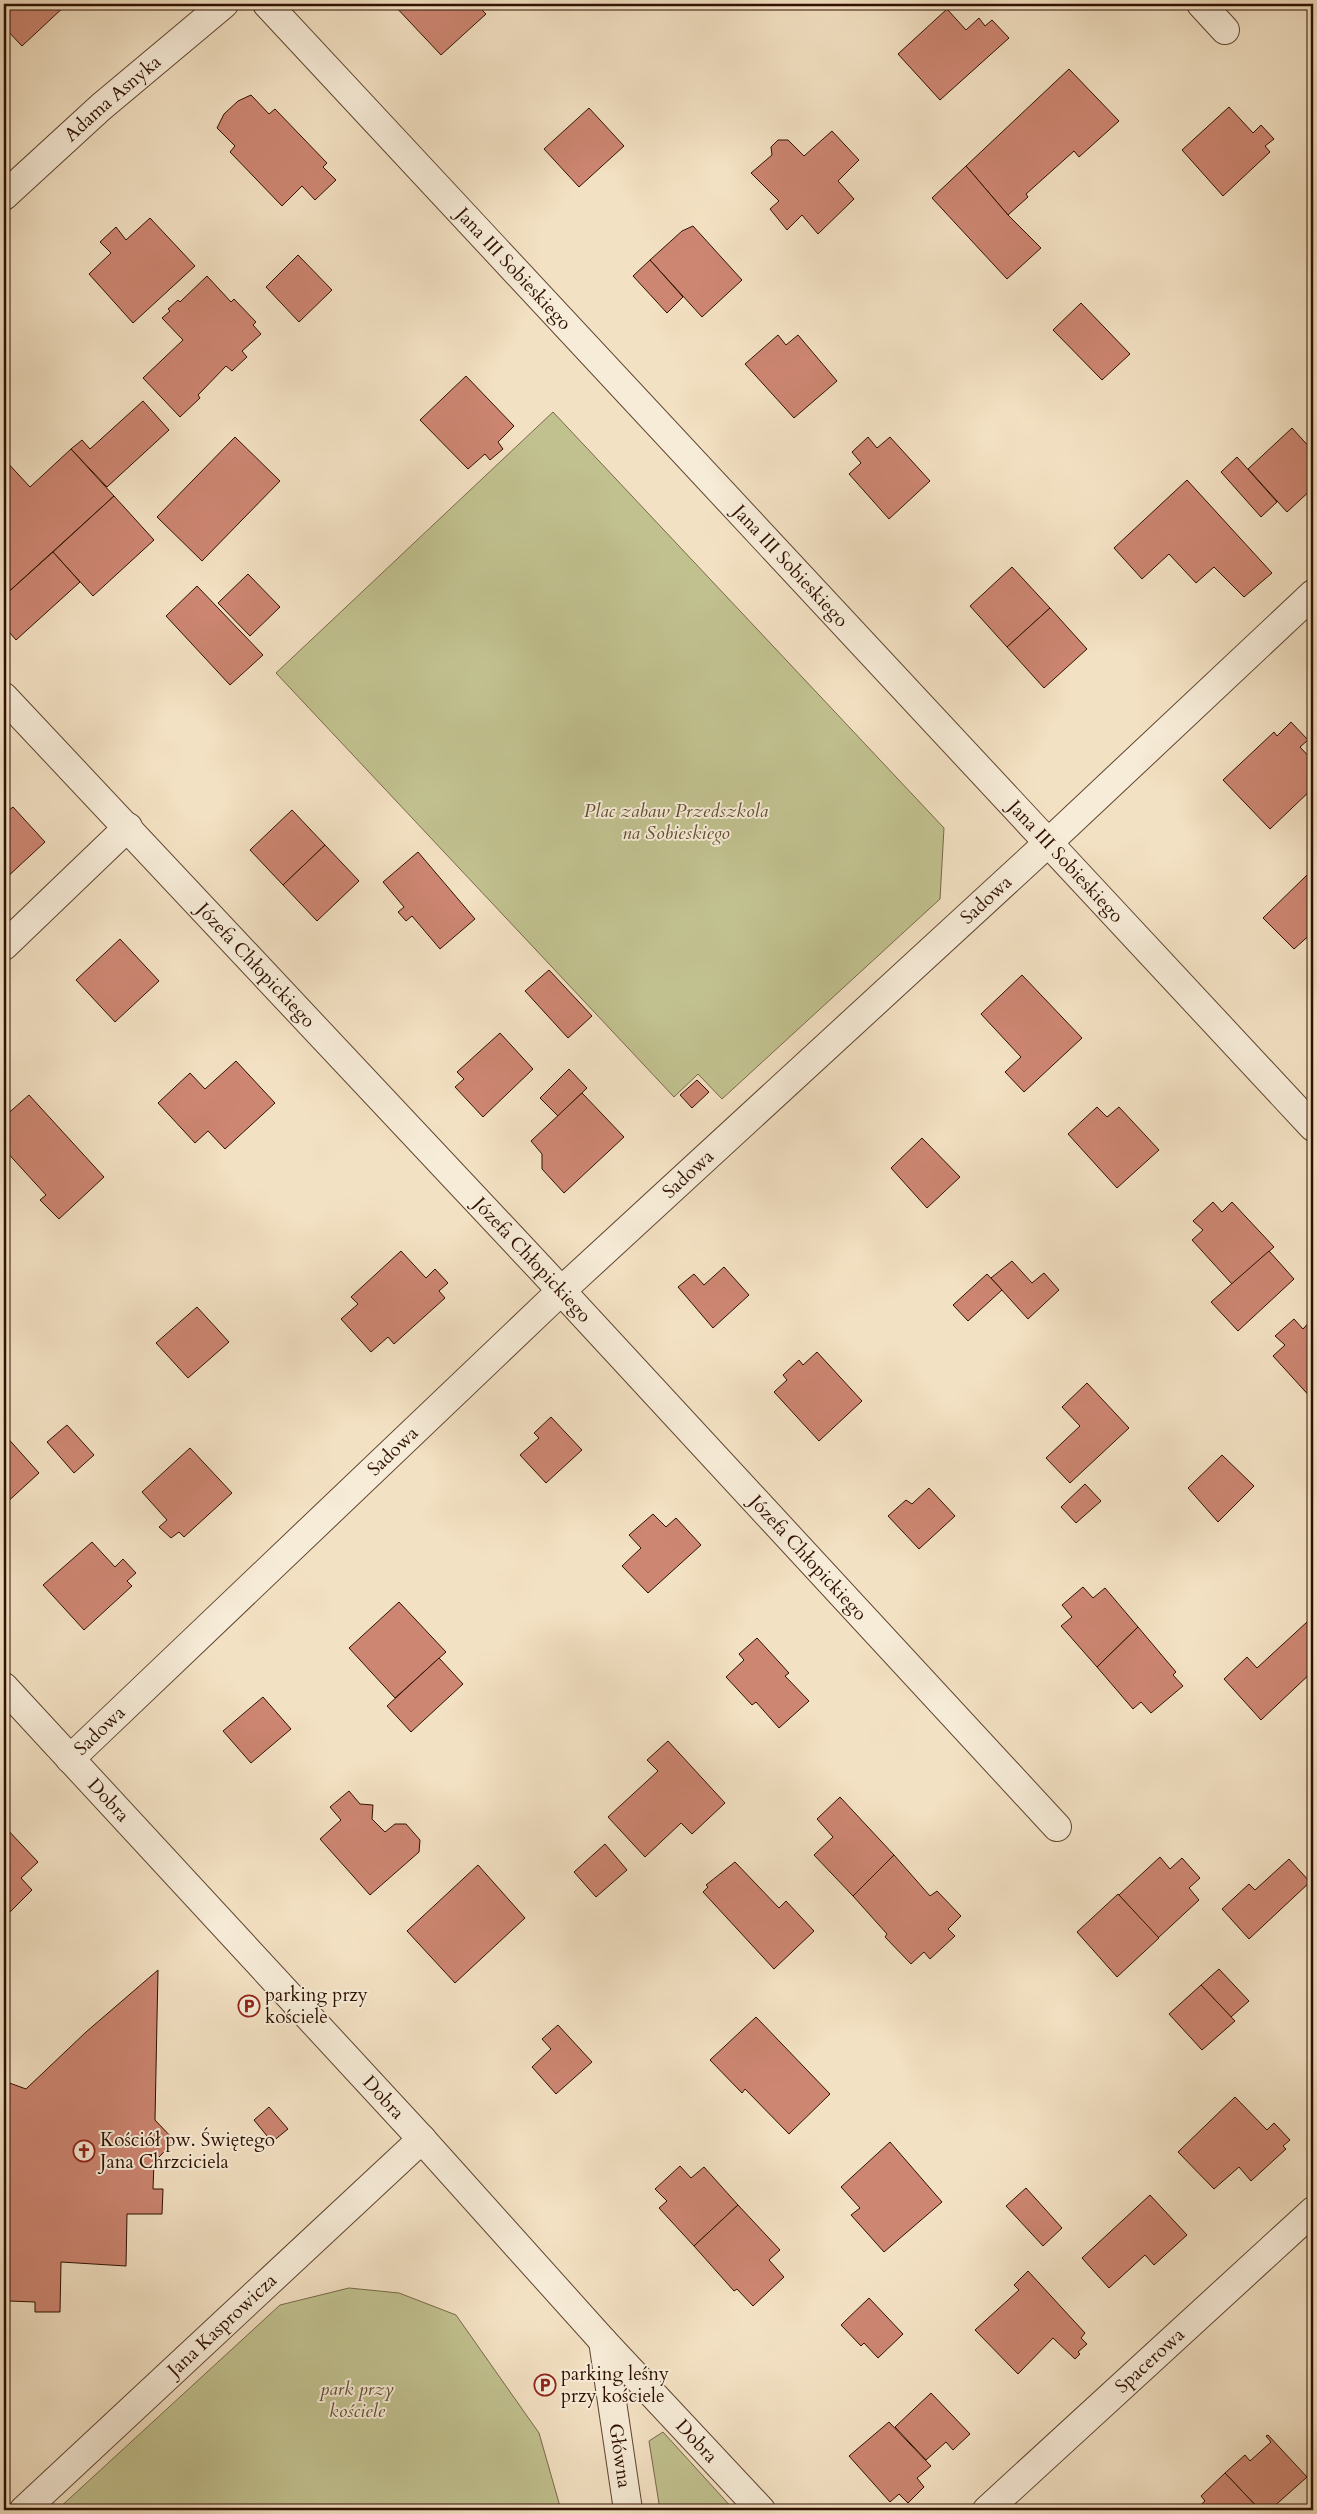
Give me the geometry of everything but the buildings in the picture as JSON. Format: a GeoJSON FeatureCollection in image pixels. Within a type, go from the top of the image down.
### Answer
{"type":"FeatureCollection","features":[{"type":"Feature","properties":{"kind":"street","name":"Adama Asnyka"},"geometry":{"type":"LineString","coordinates":[[4,196],[101,107],[224,4]]}},
{"type":"Feature","properties":{"kind":"street","name":"Jana III Sobieskiego"},"geometry":{"type":"LineString","coordinates":[[268,4],[1313,1127]]}},
{"type":"Feature","properties":{"kind":"street"},"geometry":{"type":"LineString","coordinates":[[1201,4],[1225,30]]}},
{"type":"Feature","properties":{"kind":"street","name":"Sadowa"},"geometry":{"type":"LineString","coordinates":[[70,1759],[561,1291],[1049,842],[1313,594]]}},
{"type":"Feature","properties":{"kind":"street","name":"Józefa Chłopickiego"},"geometry":{"type":"LineString","coordinates":[[4,697],[128,827],[561,1291],[1057,1827]]}},
{"type":"Feature","properties":{"kind":"street"},"geometry":{"type":"LineString","coordinates":[[4,946],[128,827]]}},
{"type":"Feature","properties":{"kind":"street","name":"Dobra"},"geometry":{"type":"LineString","coordinates":[[4,1687],[422,2139],[603,2342],[761,2510]]}},
{"type":"Feature","properties":{"kind":"street","name":"Jana Kasprowicza"},"geometry":{"type":"LineString","coordinates":[[24,2510],[422,2139]]}},
{"type":"Feature","properties":{"kind":"street","name":"Spacerowa"},"geometry":{"type":"LineString","coordinates":[[987,2510],[1313,2211]]}},
{"type":"Feature","properties":{"kind":"street","name":"Główna"},"geometry":{"type":"LineString","coordinates":[[603,2342],[628,2510]]}},
{"type":"Feature","properties":{"kind":"green space","name":"Plac zabaw Przedszkola na Sobieskiego"},"geometry":{"type":"Polygon","coordinates":[[[553,412],[944,828],[940,899],[722,1099],[698,1074],[674,1097],[276,673],[553,412]]]}},
{"type":"Feature","properties":{"kind":"green space","name":"park przy kościele"},"geometry":{"type":"Polygon","coordinates":[[[349,2288],[399,2293],[456,2315],[539,2433],[561,2510],[57,2510],[280,2305],[349,2288]]]}},
{"type":"Feature","properties":{"kind":"green space"},"geometry":{"type":"Polygon","coordinates":[[[663,2432],[734,2510],[660,2510],[649,2441],[663,2432]]]}},
{"type":"Feature","properties":{"kind":"place","name":"parking przy kościele"},"geometry":{"type":"Point","coordinates":[249,2006]}},
{"type":"Feature","properties":{"kind":"place","name":"Kościół pw. Świętego Jana Chrzciciela"},"geometry":{"type":"Point","coordinates":[84,2151]}},
{"type":"Feature","properties":{"kind":"place","name":"parking leśny przy kościele"},"geometry":{"type":"Point","coordinates":[545,2385]}}]}
